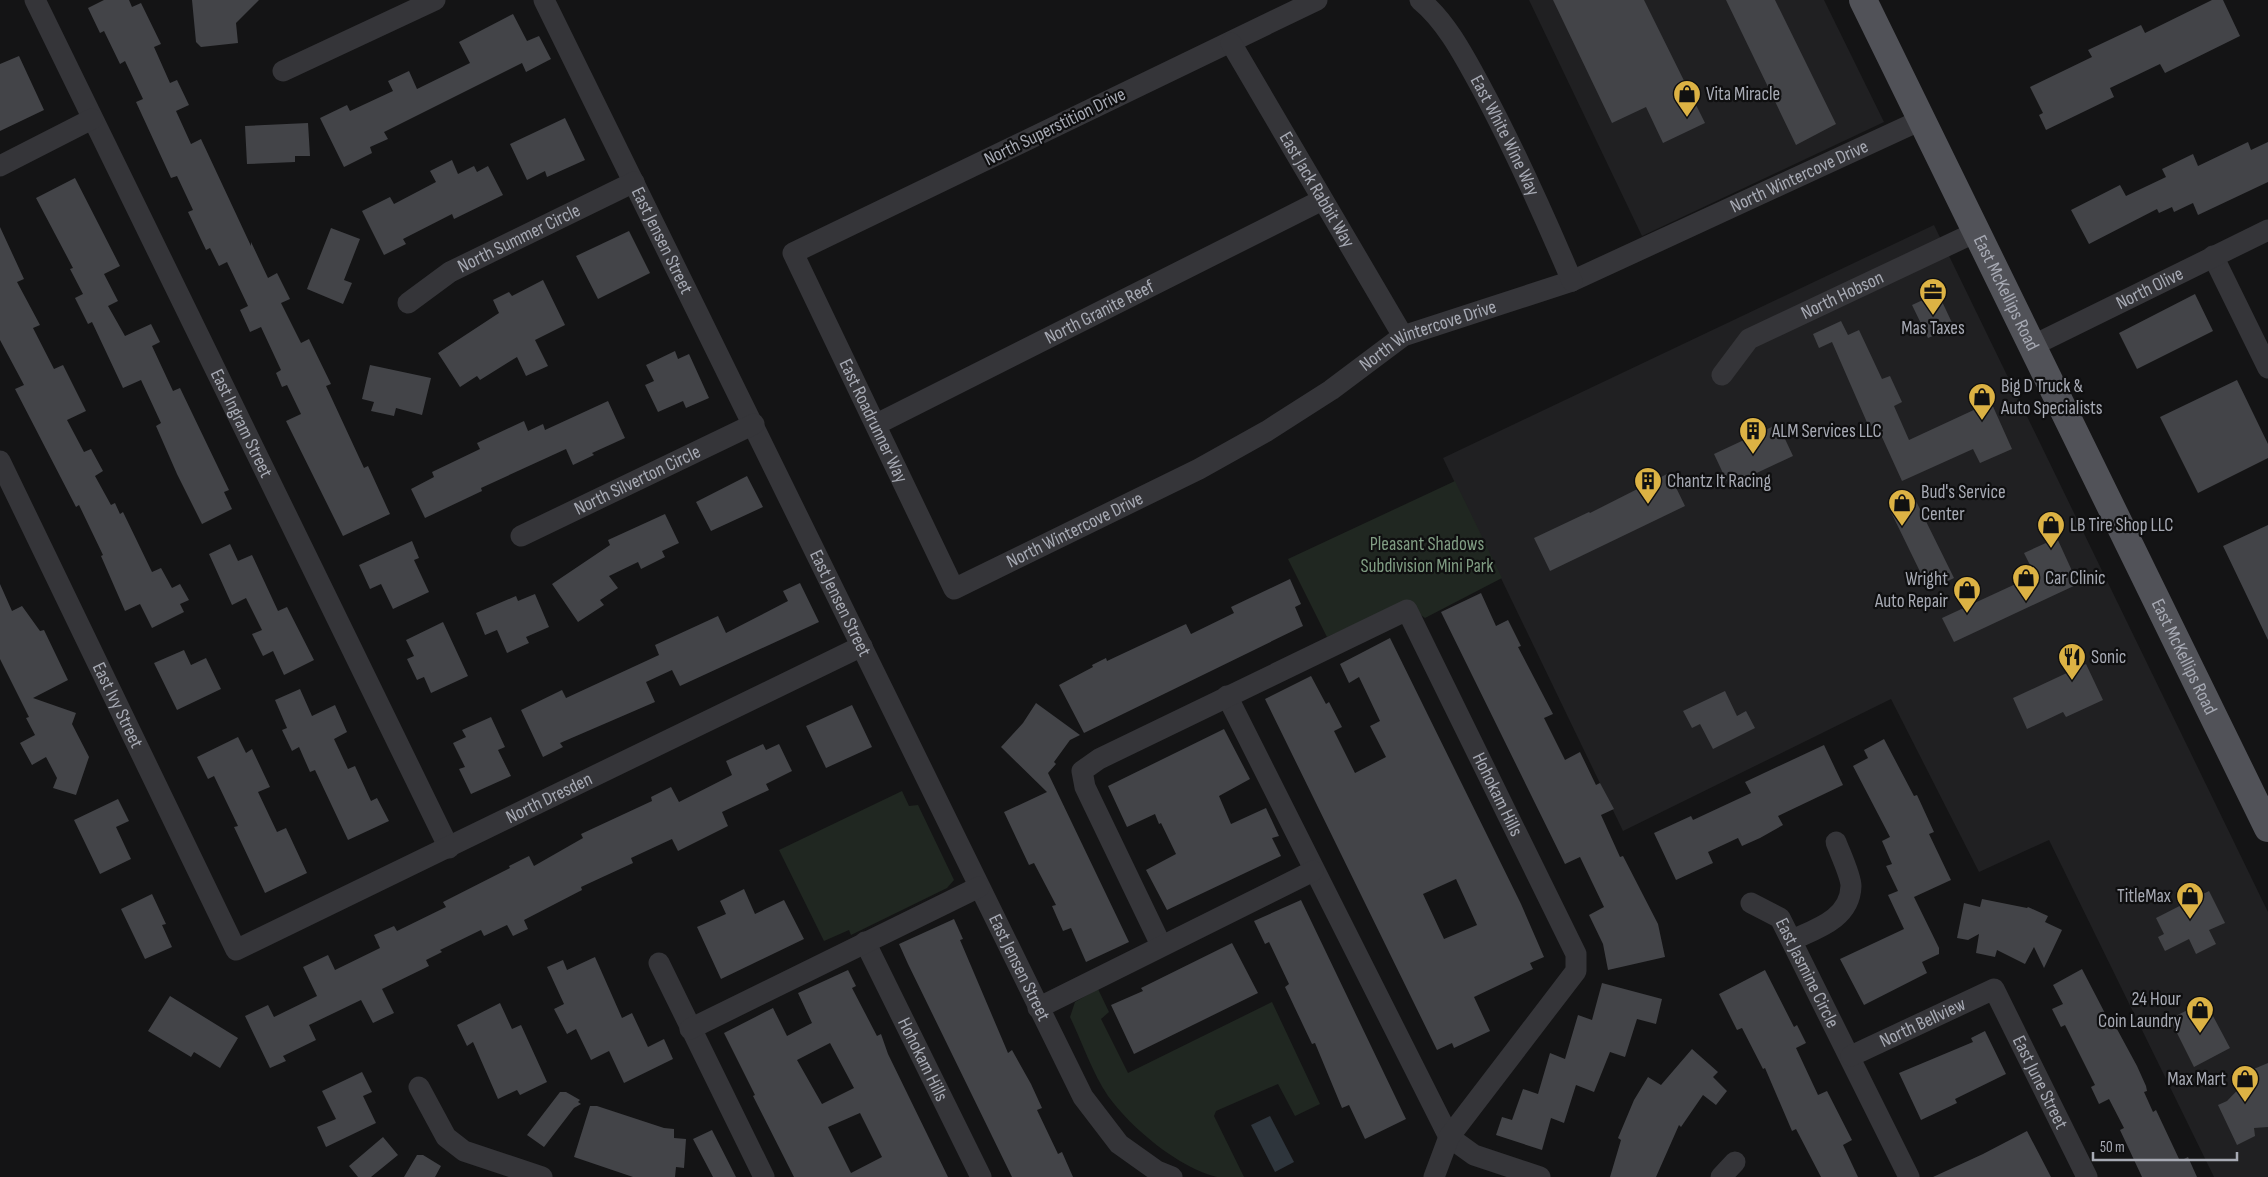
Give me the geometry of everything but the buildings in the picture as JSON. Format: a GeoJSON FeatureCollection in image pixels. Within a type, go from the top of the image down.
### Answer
{"type":"FeatureCollection","features":[{"type":"Feature","properties":{"kind":"main road","name":"East McKellips Road"},"geometry":{"type":"LineString","coordinates":[[1863,0],[2268,828]]}},
{"type":"Feature","properties":{"kind":"street","name":"East Ingram Street"},"geometry":{"type":"LineString","coordinates":[[35,0],[449,848]]}},
{"type":"Feature","properties":{"kind":"street"},"geometry":{"type":"LineString","coordinates":[[283,71],[435,0]]}},
{"type":"Feature","properties":{"kind":"street","name":"East Jensen Street"},"geometry":{"type":"LineString","coordinates":[[544,0],[754,424],[1083,1097],[1119,1144],[1157,1171],[1172,1177]]}},
{"type":"Feature","properties":{"kind":"street","name":"North Superstition Drive"},"geometry":{"type":"LineString","coordinates":[[794,253],[1317,0]]}},
{"type":"Feature","properties":{"kind":"street","name":"East White Wine Way"},"geometry":{"type":"LineString","coordinates":[[1420,0],[1430,8],[1465,58],[1513,146],[1572,281]]}},
{"type":"Feature","properties":{"kind":"street","name":"East Jack Rabbit Way"},"geometry":{"type":"LineString","coordinates":[[1231,43],[1403,336]]}},
{"type":"Feature","properties":{"kind":"street"},"geometry":{"type":"LineString","coordinates":[[0,166],[92,119]]}},
{"type":"Feature","properties":{"kind":"street","name":"North Wintercove Drive"},"geometry":{"type":"LineString","coordinates":[[954,589],[1198,469],[1267,431],[1331,390],[1403,336],[1572,281],[1922,120]]}},
{"type":"Feature","properties":{"kind":"street","name":"North Summer Circle"},"geometry":{"type":"LineString","coordinates":[[408,303],[450,272],[634,182]]}},
{"type":"Feature","properties":{"kind":"street","name":"North Granite Reef"},"geometry":{"type":"LineString","coordinates":[[877,424],[1322,200]]}},
{"type":"Feature","properties":{"kind":"street","name":"North Olive"},"geometry":{"type":"LineString","coordinates":[[2032,346],[2268,230]]}},
{"type":"Feature","properties":{"kind":"street","name":"North Hobson"},"geometry":{"type":"LineString","coordinates":[[1722,375],[1749,339],[1976,232]]}},
{"type":"Feature","properties":{"kind":"street","name":"East Roadrunner Way"},"geometry":{"type":"LineString","coordinates":[[794,253],[954,589]]}},
{"type":"Feature","properties":{"kind":"street"},"geometry":{"type":"LineString","coordinates":[[2214,256],[2268,368]]}},
{"type":"Feature","properties":{"kind":"street","name":"North Silverton Circle"},"geometry":{"type":"LineString","coordinates":[[521,536],[754,424]]}},
{"type":"Feature","properties":{"kind":"street","name":"East Ivy Street"},"geometry":{"type":"LineString","coordinates":[[0,461],[236,950]]}},
{"type":"Feature","properties":{"kind":"street","name":"Hohokam Hills"},"geometry":{"type":"LineString","coordinates":[[1161,945],[1085,787],[1082,770],[1099,758],[1406,610],[1576,954],[1576,971],[1449,1138],[1434,1177]]}},
{"type":"Feature","properties":{"kind":"street","name":"North Dresden"},"geometry":{"type":"LineString","coordinates":[[236,950],[862,646]]}},
{"type":"Feature","properties":{"kind":"street"},"geometry":{"type":"LineString","coordinates":[[1227,696],[1449,1138],[1474,1155],[1540,1177]]}},
{"type":"Feature","properties":{"kind":"street"},"geometry":{"type":"LineString","coordinates":[[1792,940],[1826,924],[1843,912],[1851,886],[1836,842]]}},
{"type":"Feature","properties":{"kind":"street"},"geometry":{"type":"LineString","coordinates":[[1038,1008],[1313,870]]}},
{"type":"Feature","properties":{"kind":"street"},"geometry":{"type":"LineString","coordinates":[[690,1030],[979,887]]}},
{"type":"Feature","properties":{"kind":"street","name":"East Jasmine Circle"},"geometry":{"type":"LineString","coordinates":[[1751,903],[1780,918],[1851,1056],[1909,1177]]}},
{"type":"Feature","properties":{"kind":"street","name":"Hohokam Hills"},"geometry":{"type":"LineString","coordinates":[[865,942],[981,1177]]}},
{"type":"Feature","properties":{"kind":"street"},"geometry":{"type":"LineString","coordinates":[[660,963],[690,1030],[764,1177]]}},
{"type":"Feature","properties":{"kind":"street","name":"North Bellview"},"geometry":{"type":"LineString","coordinates":[[1851,1056],[1994,990]]}},
{"type":"Feature","properties":{"kind":"street","name":"East June Street"},"geometry":{"type":"LineString","coordinates":[[1994,990],[2087,1177]]}},
{"type":"Feature","properties":{"kind":"street"},"geometry":{"type":"LineString","coordinates":[[419,1087],[446,1137],[464,1151],[542,1177]]}},
{"type":"Feature","properties":{"kind":"shaded area"},"geometry":{"type":"Polygon","coordinates":[[[1529,0],[1824,0],[1884,122],[1642,236],[1529,0]]]}},
{"type":"Feature","properties":{"kind":"shaded area"},"geometry":{"type":"Polygon","coordinates":[[[1934,225],[2268,912],[2268,1177],[2214,1177],[2049,840],[1979,872],[1891,699],[1623,831],[1443,458],[1934,225]]]}},
{"type":"Feature","properties":{"kind":"shaded area"},"geometry":{"type":"Polygon","coordinates":[[[1270,1116],[1294,1162],[1275,1172],[1251,1125],[1270,1116]]]}},
{"type":"Feature","properties":{"kind":"green space","name":"Pleasant Shadows Subdivision Mini Park"},"geometry":{"type":"Polygon","coordinates":[[[1455,481],[1502,578],[1425,618],[1412,609],[1396,606],[1327,637],[1288,559],[1455,481]]]}},
{"type":"Feature","properties":{"kind":"green space"},"geometry":{"type":"Polygon","coordinates":[[[902,791],[909,806],[918,805],[954,880],[947,888],[851,935],[849,930],[824,941],[779,850],[902,791]]]}},
{"type":"Feature","properties":{"kind":"green space"},"geometry":{"type":"Polygon","coordinates":[[[1098,989],[1109,1012],[1101,1019],[1128,1073],[1272,1002],[1320,1104],[1295,1116],[1278,1084],[1216,1111],[1214,1116],[1244,1177],[1217,1177],[1187,1165],[1157,1145],[1129,1121],[1108,1096],[1097,1078],[1070,1017],[1075,1002],[1098,989]]]}},
{"type":"Feature","properties":{"kind":"place","name":"Vita Miracle"},"geometry":{"type":"Point","coordinates":[1687,118]}},
{"type":"Feature","properties":{"kind":"place","name":"Mas Taxes"},"geometry":{"type":"Point","coordinates":[1933,316]}},
{"type":"Feature","properties":{"kind":"place","name":"Big D Truck & Auto Specialists"},"geometry":{"type":"Point","coordinates":[1982,421]}},
{"type":"Feature","properties":{"kind":"place","name":"ALM Services LLC"},"geometry":{"type":"Point","coordinates":[1753,455]}},
{"type":"Feature","properties":{"kind":"place","name":"Chantz It Racing"},"geometry":{"type":"Point","coordinates":[1648,505]}},
{"type":"Feature","properties":{"kind":"place","name":"Bud's Service Center"},"geometry":{"type":"Point","coordinates":[1902,527]}},
{"type":"Feature","properties":{"kind":"place","name":"LB Tire Shop LLC"},"geometry":{"type":"Point","coordinates":[2051,549]}},
{"type":"Feature","properties":{"kind":"place","name":"Car Clinic"},"geometry":{"type":"Point","coordinates":[2026,602]}},
{"type":"Feature","properties":{"kind":"place","name":"Wright Auto Repair"},"geometry":{"type":"Point","coordinates":[1967,614]}},
{"type":"Feature","properties":{"kind":"place","name":"Sonic"},"geometry":{"type":"Point","coordinates":[2072,681]}},
{"type":"Feature","properties":{"kind":"place","name":"TitleMax"},"geometry":{"type":"Point","coordinates":[2190,920]}},
{"type":"Feature","properties":{"kind":"place","name":"24 Hour Coin Laundry"},"geometry":{"type":"Point","coordinates":[2200,1034]}},
{"type":"Feature","properties":{"kind":"place","name":"Max Mart"},"geometry":{"type":"Point","coordinates":[2245,1103]}}]}
